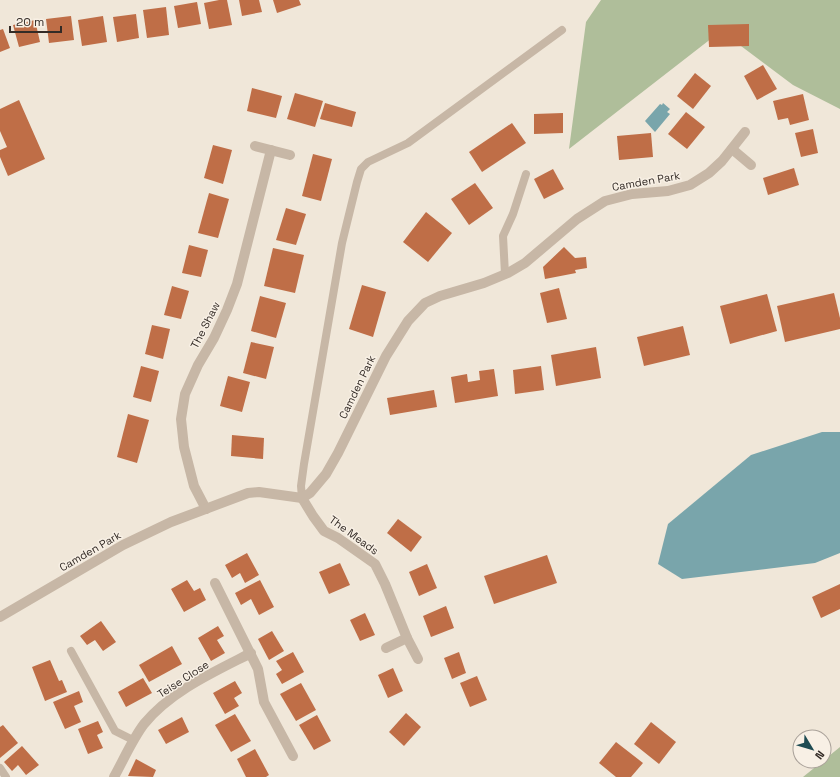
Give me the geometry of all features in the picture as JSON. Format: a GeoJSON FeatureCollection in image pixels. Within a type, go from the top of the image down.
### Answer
{"type":"FeatureCollection","features":[{"type":"Feature","properties":{"kind":"street","name":"Camden Park"},"geometry":{"type":"LineString","coordinates":[[0,617],[123,545],[171,522],[248,493],[259,492],[302,498],[310,493],[326,474],[338,453],[386,356],[408,321],[425,304],[440,296],[484,283],[525,263],[577,219],[605,201],[632,194],[668,191],[690,185],[709,173],[722,161],[745,132]]}},
{"type":"Feature","properties":{"kind":"street"},"geometry":{"type":"LineString","coordinates":[[255,146],[290,155]]}},
{"type":"Feature","properties":{"kind":"street"},"geometry":{"type":"LineString","coordinates":[[732,149],[751,165]]}},
{"type":"Feature","properties":{"kind":"street","name":"The Shaw"},"geometry":{"type":"LineString","coordinates":[[206,509],[194,486],[184,446],[181,419],[185,394],[198,365],[214,338],[237,284],[271,150]]}},
{"type":"Feature","properties":{"kind":"street","name":"The Meads"},"geometry":{"type":"LineString","coordinates":[[302,498],[324,531],[338,538],[375,564],[418,660]]}},
{"type":"Feature","properties":{"kind":"street"},"geometry":{"type":"LineString","coordinates":[[215,583],[258,669],[264,702],[293,756]]}},
{"type":"Feature","properties":{"kind":"street"},"geometry":{"type":"LineString","coordinates":[[386,648],[407,638]]}},
{"type":"Feature","properties":{"kind":"street","name":"Teise Close"},"geometry":{"type":"LineString","coordinates":[[114,777],[133,740],[144,724],[157,711],[186,688],[251,653]]}},
{"type":"Feature","properties":{"kind":"lane"},"geometry":{"type":"LineString","coordinates":[[302,498],[301,486],[341,251],[356,182],[361,169],[368,162],[408,143],[562,30]]}},
{"type":"Feature","properties":{"kind":"lane"},"geometry":{"type":"LineString","coordinates":[[505,274],[503,236],[513,214],[526,174]]}},
{"type":"Feature","properties":{"kind":"lane"},"geometry":{"type":"LineString","coordinates":[[71,651],[114,731],[133,740]]}},
{"type":"Feature","properties":{"kind":"lane"},"geometry":{"type":"LineString","coordinates":[[0,768],[6,777]]}},
{"type":"Feature","properties":{"kind":"green space"},"geometry":{"type":"Polygon","coordinates":[[[601,0],[840,0],[840,109],[793,85],[721,31],[569,149],[586,22],[601,0]]]}},
{"type":"Feature","properties":{"kind":"green space"},"geometry":{"type":"Polygon","coordinates":[[[840,747],[840,777],[803,777],[813,769],[832,769],[832,753],[840,747]]]}},
{"type":"Feature","properties":{"kind":"water"},"geometry":{"type":"Polygon","coordinates":[[[663,103],[670,109],[667,112],[670,114],[655,132],[645,121],[660,104],[662,105],[663,103]]]}},
{"type":"Feature","properties":{"kind":"water"},"geometry":{"type":"Polygon","coordinates":[[[822,432],[840,432],[840,553],[815,563],[682,579],[658,564],[668,524],[751,455],[822,432]]]}},
{"type":"Feature","properties":{"kind":"building"},"geometry":{"type":"Polygon","coordinates":[[[227,0],[232,25],[209,29],[204,3],[227,0]]]}},
{"type":"Feature","properties":{"kind":"building"},"geometry":{"type":"Polygon","coordinates":[[[239,0],[259,0],[262,12],[242,16],[239,0]]]}},
{"type":"Feature","properties":{"kind":"building"},"geometry":{"type":"Polygon","coordinates":[[[273,0],[299,0],[301,5],[277,13],[273,0]]]}},
{"type":"Feature","properties":{"kind":"building"},"geometry":{"type":"Polygon","coordinates":[[[197,2],[201,24],[178,28],[174,6],[197,2]]]}},
{"type":"Feature","properties":{"kind":"building"},"geometry":{"type":"Polygon","coordinates":[[[166,7],[169,35],[147,38],[143,10],[166,7]]]}},
{"type":"Feature","properties":{"kind":"building"},"geometry":{"type":"Polygon","coordinates":[[[136,14],[139,38],[117,42],[113,17],[136,14]]]}},
{"type":"Feature","properties":{"kind":"building"},"geometry":{"type":"Polygon","coordinates":[[[71,16],[74,40],[49,43],[46,19],[71,16]]]}},
{"type":"Feature","properties":{"kind":"building"},"geometry":{"type":"Polygon","coordinates":[[[103,16],[107,42],[82,46],[78,20],[103,16]]]}},
{"type":"Feature","properties":{"kind":"building"},"geometry":{"type":"Polygon","coordinates":[[[35,20],[40,42],[19,47],[13,25],[35,20]]]}},
{"type":"Feature","properties":{"kind":"building"},"geometry":{"type":"Polygon","coordinates":[[[749,24],[749,46],[709,47],[708,25],[749,24]]]}},
{"type":"Feature","properties":{"kind":"building"},"geometry":{"type":"Polygon","coordinates":[[[3,29],[10,48],[0,52],[0,30],[3,29]]]}},
{"type":"Feature","properties":{"kind":"building"},"geometry":{"type":"Polygon","coordinates":[[[763,65],[777,89],[757,100],[744,76],[763,65]]]}},
{"type":"Feature","properties":{"kind":"building"},"geometry":{"type":"Polygon","coordinates":[[[695,73],[711,86],[693,109],[677,96],[695,73]]]}},
{"type":"Feature","properties":{"kind":"building"},"geometry":{"type":"Polygon","coordinates":[[[252,88],[282,96],[276,118],[247,111],[252,88]]]}},
{"type":"Feature","properties":{"kind":"building"},"geometry":{"type":"Polygon","coordinates":[[[295,93],[323,101],[315,127],[287,119],[295,93]]]}},
{"type":"Feature","properties":{"kind":"building"},"geometry":{"type":"Polygon","coordinates":[[[803,94],[809,120],[790,125],[788,118],[778,120],[773,101],[803,94]]]}},
{"type":"Feature","properties":{"kind":"building"},"geometry":{"type":"Polygon","coordinates":[[[19,100],[45,159],[8,176],[0,157],[0,150],[7,147],[0,131],[0,109],[19,100]]]}},
{"type":"Feature","properties":{"kind":"building"},"geometry":{"type":"Polygon","coordinates":[[[325,103],[356,112],[352,127],[320,119],[325,103]]]}},
{"type":"Feature","properties":{"kind":"building"},"geometry":{"type":"Polygon","coordinates":[[[686,112],[705,127],[687,149],[668,134],[686,112]]]}},
{"type":"Feature","properties":{"kind":"building"},"geometry":{"type":"Polygon","coordinates":[[[563,113],[563,133],[534,134],[534,114],[563,113]]]}},
{"type":"Feature","properties":{"kind":"building"},"geometry":{"type":"Polygon","coordinates":[[[512,123],[526,143],[482,172],[469,152],[512,123]]]}},
{"type":"Feature","properties":{"kind":"building"},"geometry":{"type":"Polygon","coordinates":[[[813,129],[818,153],[801,157],[795,133],[813,129]]]}},
{"type":"Feature","properties":{"kind":"building"},"geometry":{"type":"Polygon","coordinates":[[[651,133],[653,157],[619,160],[617,136],[651,133]]]}},
{"type":"Feature","properties":{"kind":"building"},"geometry":{"type":"Polygon","coordinates":[[[213,145],[232,150],[223,184],[204,178],[213,145]]]}},
{"type":"Feature","properties":{"kind":"building"},"geometry":{"type":"Polygon","coordinates":[[[313,154],[332,159],[321,201],[302,196],[313,154]]]}},
{"type":"Feature","properties":{"kind":"building"},"geometry":{"type":"Polygon","coordinates":[[[794,168],[799,185],[768,195],[763,178],[794,168]]]}},
{"type":"Feature","properties":{"kind":"building"},"geometry":{"type":"Polygon","coordinates":[[[553,169],[564,189],[544,199],[534,179],[553,169]]]}},
{"type":"Feature","properties":{"kind":"building"},"geometry":{"type":"Polygon","coordinates":[[[475,183],[493,208],[469,225],[451,199],[475,183]]]}},
{"type":"Feature","properties":{"kind":"building"},"geometry":{"type":"Polygon","coordinates":[[[209,193],[229,199],[218,238],[198,233],[209,193]]]}},
{"type":"Feature","properties":{"kind":"building"},"geometry":{"type":"Polygon","coordinates":[[[286,208],[306,214],[296,245],[276,240],[286,208]]]}},
{"type":"Feature","properties":{"kind":"building"},"geometry":{"type":"Polygon","coordinates":[[[426,212],[452,233],[428,262],[403,242],[426,212]]]}},
{"type":"Feature","properties":{"kind":"building"},"geometry":{"type":"Polygon","coordinates":[[[189,245],[208,250],[201,277],[182,273],[189,245]]]}},
{"type":"Feature","properties":{"kind":"building"},"geometry":{"type":"Polygon","coordinates":[[[564,247],[575,258],[586,257],[587,268],[575,270],[576,273],[545,279],[543,267],[564,247]]]}},
{"type":"Feature","properties":{"kind":"building"},"geometry":{"type":"Polygon","coordinates":[[[273,248],[304,255],[295,293],[264,286],[273,248]]]}},
{"type":"Feature","properties":{"kind":"building"},"geometry":{"type":"Polygon","coordinates":[[[362,285],[386,292],[373,337],[349,329],[362,285]]]}},
{"type":"Feature","properties":{"kind":"building"},"geometry":{"type":"Polygon","coordinates":[[[172,286],[189,291],[181,319],[164,315],[172,286]]]}},
{"type":"Feature","properties":{"kind":"building"},"geometry":{"type":"Polygon","coordinates":[[[559,288],[567,319],[547,323],[540,293],[559,288]]]}},
{"type":"Feature","properties":{"kind":"building"},"geometry":{"type":"Polygon","coordinates":[[[834,293],[840,318],[840,329],[785,342],[777,306],[834,293]]]}},
{"type":"Feature","properties":{"kind":"building"},"geometry":{"type":"Polygon","coordinates":[[[767,294],[777,331],[730,344],[720,306],[767,294]]]}},
{"type":"Feature","properties":{"kind":"building"},"geometry":{"type":"Polygon","coordinates":[[[260,296],[286,303],[276,338],[251,331],[260,296]]]}},
{"type":"Feature","properties":{"kind":"building"},"geometry":{"type":"Polygon","coordinates":[[[152,325],[170,329],[163,359],[145,354],[152,325]]]}},
{"type":"Feature","properties":{"kind":"building"},"geometry":{"type":"Polygon","coordinates":[[[683,326],[690,355],[644,366],[637,337],[683,326]]]}},
{"type":"Feature","properties":{"kind":"building"},"geometry":{"type":"Polygon","coordinates":[[[251,342],[274,347],[266,379],[243,373],[251,342]]]}},
{"type":"Feature","properties":{"kind":"building"},"geometry":{"type":"Polygon","coordinates":[[[596,347],[601,378],[556,386],[551,355],[596,347]]]}},
{"type":"Feature","properties":{"kind":"building"},"geometry":{"type":"Polygon","coordinates":[[[141,366],[159,371],[151,402],[133,397],[141,366]]]}},
{"type":"Feature","properties":{"kind":"building"},"geometry":{"type":"Polygon","coordinates":[[[541,366],[544,390],[515,394],[513,370],[541,366]]]}},
{"type":"Feature","properties":{"kind":"building"},"geometry":{"type":"Polygon","coordinates":[[[494,369],[498,396],[455,403],[451,377],[467,374],[468,382],[480,380],[479,371],[494,369]]]}},
{"type":"Feature","properties":{"kind":"building"},"geometry":{"type":"Polygon","coordinates":[[[228,376],[250,382],[242,412],[220,406],[228,376]]]}},
{"type":"Feature","properties":{"kind":"building"},"geometry":{"type":"Polygon","coordinates":[[[434,390],[437,407],[390,415],[387,398],[434,390]]]}},
{"type":"Feature","properties":{"kind":"building"},"geometry":{"type":"Polygon","coordinates":[[[128,414],[149,420],[137,463],[117,457],[128,414]]]}},
{"type":"Feature","properties":{"kind":"building"},"geometry":{"type":"Polygon","coordinates":[[[232,435],[264,438],[263,459],[231,456],[232,435]]]}},
{"type":"Feature","properties":{"kind":"building"},"geometry":{"type":"Polygon","coordinates":[[[398,519],[422,537],[411,552],[387,533],[398,519]]]}},
{"type":"Feature","properties":{"kind":"building"},"geometry":{"type":"Polygon","coordinates":[[[247,553],[259,575],[245,583],[240,573],[232,578],[225,565],[247,553]]]}},
{"type":"Feature","properties":{"kind":"building"},"geometry":{"type":"Polygon","coordinates":[[[547,555],[557,583],[494,604],[484,576],[547,555]]]}},
{"type":"Feature","properties":{"kind":"building"},"geometry":{"type":"Polygon","coordinates":[[[340,563],[350,585],[329,594],[319,572],[340,563]]]}},
{"type":"Feature","properties":{"kind":"building"},"geometry":{"type":"Polygon","coordinates":[[[427,564],[437,588],[419,596],[409,572],[427,564]]]}},
{"type":"Feature","properties":{"kind":"building"},"geometry":{"type":"Polygon","coordinates":[[[187,580],[194,591],[200,588],[206,600],[184,612],[171,589],[187,580]]]}},
{"type":"Feature","properties":{"kind":"building"},"geometry":{"type":"Polygon","coordinates":[[[260,580],[274,607],[259,615],[251,599],[241,605],[235,593],[260,580]]]}},
{"type":"Feature","properties":{"kind":"building"},"geometry":{"type":"Polygon","coordinates":[[[840,584],[840,609],[821,618],[812,597],[840,584]]]}},
{"type":"Feature","properties":{"kind":"building"},"geometry":{"type":"Polygon","coordinates":[[[446,606],[454,628],[431,637],[423,616],[446,606]]]}},
{"type":"Feature","properties":{"kind":"building"},"geometry":{"type":"Polygon","coordinates":[[[365,613],[375,635],[360,641],[350,620],[365,613]]]}},
{"type":"Feature","properties":{"kind":"building"},"geometry":{"type":"Polygon","coordinates":[[[101,621],[116,642],[103,651],[95,640],[87,645],[80,636],[101,621]]]}},
{"type":"Feature","properties":{"kind":"building"},"geometry":{"type":"Polygon","coordinates":[[[218,626],[224,636],[217,640],[225,653],[211,661],[198,638],[218,626]]]}},
{"type":"Feature","properties":{"kind":"building"},"geometry":{"type":"Polygon","coordinates":[[[272,631],[284,651],[269,660],[258,639],[272,631]]]}},
{"type":"Feature","properties":{"kind":"building"},"geometry":{"type":"Polygon","coordinates":[[[172,646],[182,664],[149,682],[139,665],[172,646]]]}},
{"type":"Feature","properties":{"kind":"building"},"geometry":{"type":"Polygon","coordinates":[[[293,652],[304,672],[282,684],[276,674],[282,670],[276,661],[293,652]]]}},
{"type":"Feature","properties":{"kind":"building"},"geometry":{"type":"Polygon","coordinates":[[[459,652],[466,673],[452,679],[444,658],[459,652]]]}},
{"type":"Feature","properties":{"kind":"building"},"geometry":{"type":"Polygon","coordinates":[[[50,660],[59,681],[62,680],[67,692],[45,701],[32,667],[50,660]]]}},
{"type":"Feature","properties":{"kind":"building"},"geometry":{"type":"Polygon","coordinates":[[[393,668],[403,691],[388,698],[378,675],[393,668]]]}},
{"type":"Feature","properties":{"kind":"building"},"geometry":{"type":"Polygon","coordinates":[[[477,676],[487,700],[470,707],[460,683],[477,676]]]}},
{"type":"Feature","properties":{"kind":"building"},"geometry":{"type":"Polygon","coordinates":[[[143,678],[152,693],[126,707],[118,692],[143,678]]]}},
{"type":"Feature","properties":{"kind":"building"},"geometry":{"type":"Polygon","coordinates":[[[235,681],[242,693],[234,698],[239,706],[225,714],[213,693],[235,681]]]}},
{"type":"Feature","properties":{"kind":"building"},"geometry":{"type":"Polygon","coordinates":[[[301,683],[316,710],[296,721],[280,694],[301,683]]]}},
{"type":"Feature","properties":{"kind":"building"},"geometry":{"type":"Polygon","coordinates":[[[79,691],[83,702],[74,706],[81,722],[65,729],[53,702],[79,691]]]}},
{"type":"Feature","properties":{"kind":"building"},"geometry":{"type":"Polygon","coordinates":[[[406,713],[421,727],[404,746],[389,732],[406,713]]]}},
{"type":"Feature","properties":{"kind":"building"},"geometry":{"type":"Polygon","coordinates":[[[235,714],[251,741],[231,752],[215,725],[235,714]]]}},
{"type":"Feature","properties":{"kind":"building"},"geometry":{"type":"Polygon","coordinates":[[[317,715],[331,741],[314,750],[299,725],[317,715]]]}},
{"type":"Feature","properties":{"kind":"building"},"geometry":{"type":"Polygon","coordinates":[[[182,717],[189,732],[166,744],[158,730],[182,717]]]}},
{"type":"Feature","properties":{"kind":"building"},"geometry":{"type":"Polygon","coordinates":[[[98,721],[103,732],[97,735],[103,748],[88,754],[78,729],[98,721]]]}},
{"type":"Feature","properties":{"kind":"building"},"geometry":{"type":"Polygon","coordinates":[[[651,722],[676,742],[659,764],[634,744],[651,722]]]}},
{"type":"Feature","properties":{"kind":"building"},"geometry":{"type":"Polygon","coordinates":[[[3,725],[18,743],[0,758],[0,727],[3,725]]]}},
{"type":"Feature","properties":{"kind":"building"},"geometry":{"type":"Polygon","coordinates":[[[616,742],[643,763],[631,777],[616,777],[599,763],[616,742]]]}},
{"type":"Feature","properties":{"kind":"building"},"geometry":{"type":"Polygon","coordinates":[[[22,746],[39,765],[26,775],[18,765],[12,771],[4,762],[22,746]]]}},
{"type":"Feature","properties":{"kind":"building"},"geometry":{"type":"Polygon","coordinates":[[[255,749],[269,775],[266,777],[246,777],[237,759],[255,749]]]}},
{"type":"Feature","properties":{"kind":"building"},"geometry":{"type":"Polygon","coordinates":[[[136,759],[156,770],[153,777],[128,776],[136,759]]]}}]}
